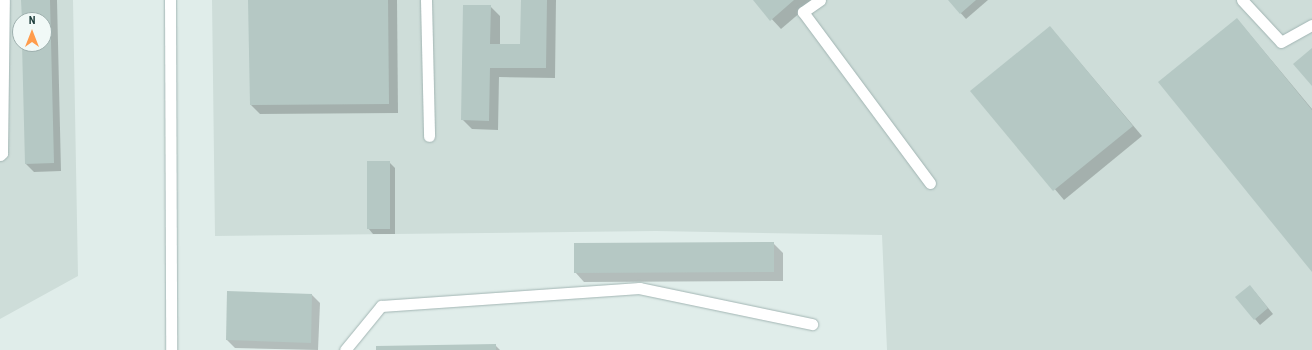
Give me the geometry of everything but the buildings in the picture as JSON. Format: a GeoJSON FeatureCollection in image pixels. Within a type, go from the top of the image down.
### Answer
{"type":"FeatureCollection","features":[{"type":"Feature","properties":{"kind":"lane"},"geometry":{"type":"LineString","coordinates":[[0,156],[2,153],[4,0]]}},
{"type":"Feature","properties":{"kind":"lane"},"geometry":{"type":"LineString","coordinates":[[170,0],[171,350]]}},
{"type":"Feature","properties":{"kind":"lane"},"geometry":{"type":"LineString","coordinates":[[426,0],[429,136]]}},
{"type":"Feature","properties":{"kind":"lane"},"geometry":{"type":"LineString","coordinates":[[820,0],[803,12],[930,183]]}},
{"type":"Feature","properties":{"kind":"lane"},"geometry":{"type":"LineString","coordinates":[[1242,0],[1281,42],[1312,25]]}},
{"type":"Feature","properties":{"kind":"lane"},"geometry":{"type":"LineString","coordinates":[[345,350],[381,306],[639,288],[812,324]]}},
{"type":"Feature","properties":{"kind":"shaded area"},"geometry":{"type":"Polygon","coordinates":[[[0,0],[73,0],[78,276],[0,319],[0,0]]]}},
{"type":"Feature","properties":{"kind":"shaded area"},"geometry":{"type":"Polygon","coordinates":[[[212,0],[1312,0],[1312,350],[887,350],[882,235],[656,231],[215,236],[212,0]]]}}]}
